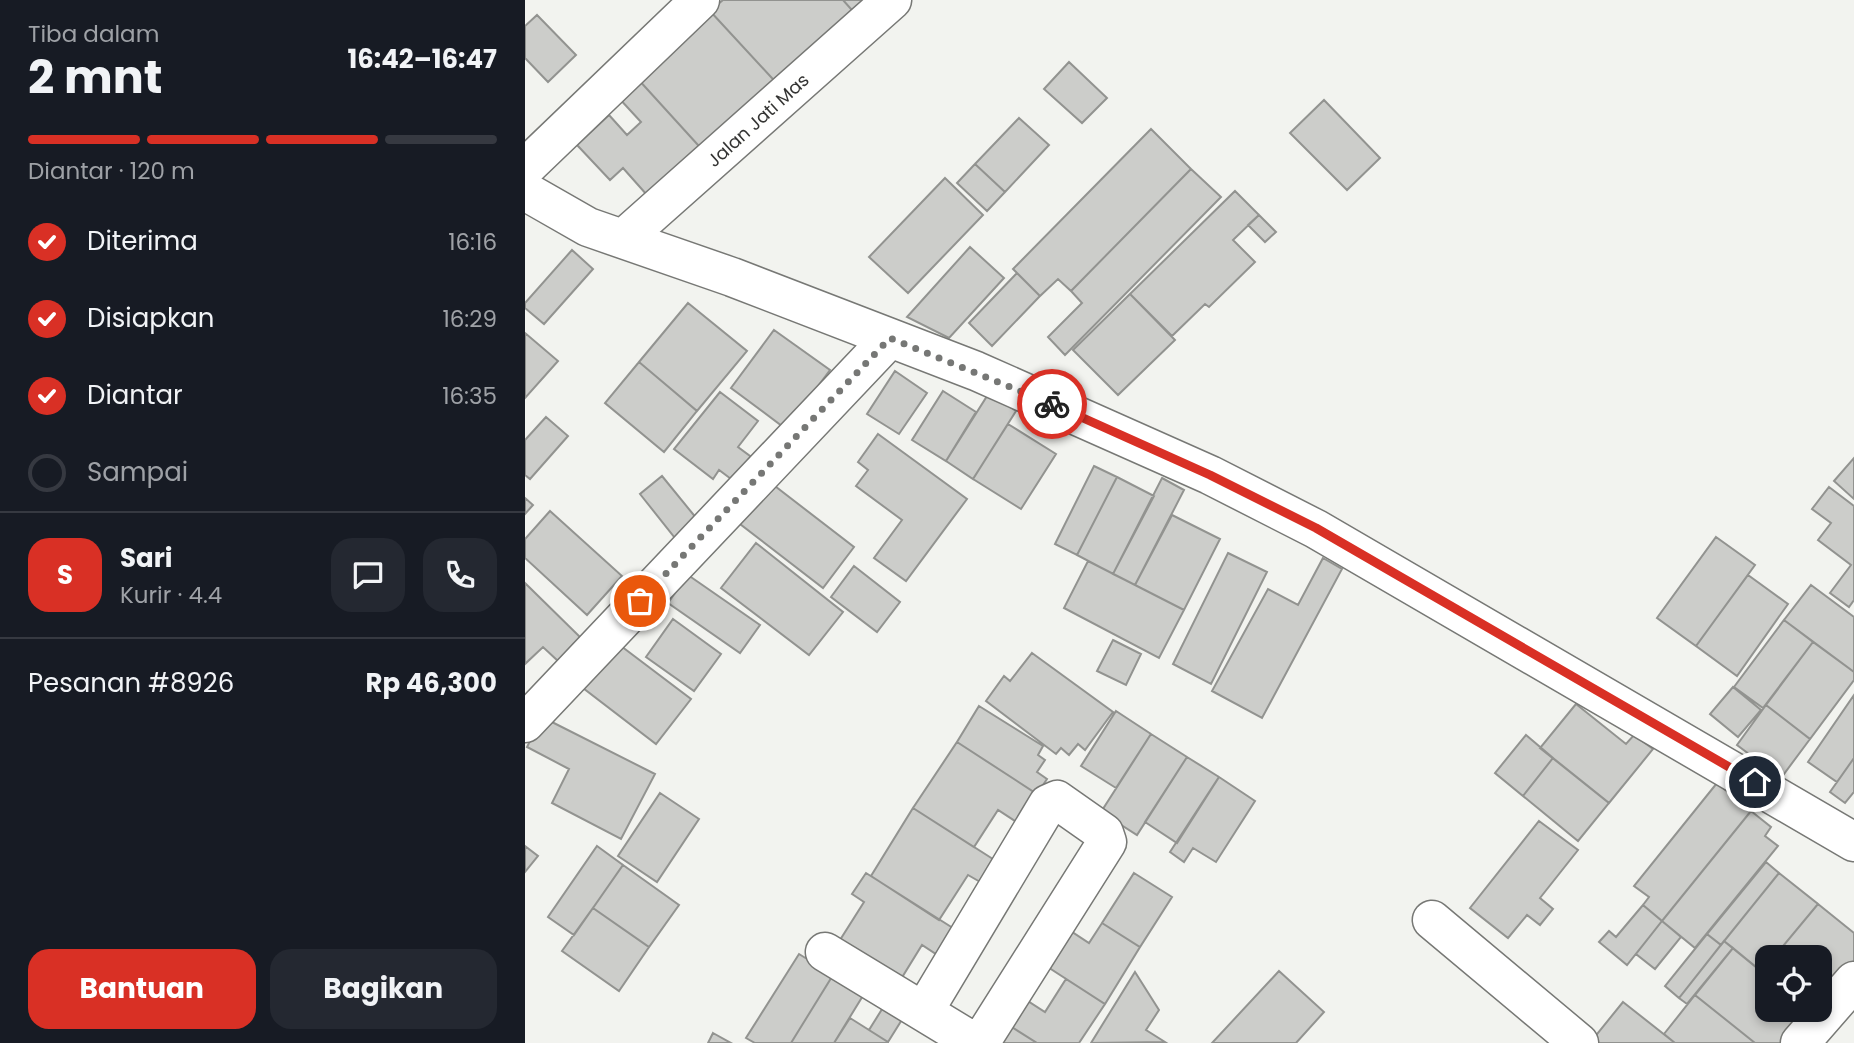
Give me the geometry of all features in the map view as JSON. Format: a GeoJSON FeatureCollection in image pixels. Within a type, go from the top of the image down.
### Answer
{"type":"FeatureCollection","features":[{"type":"Feature","properties":{"kind":"street"},"geometry":{"type":"LineString","coordinates":[[525,168],[700,0]]}},
{"type":"Feature","properties":{"kind":"street","name":"Jalan Jati Mas"},"geometry":{"type":"LineString","coordinates":[[623,239],[892,0]]}},
{"type":"Feature","properties":{"kind":"street"},"geometry":{"type":"LineString","coordinates":[[525,191],[589,228],[890,338],[1100,425],[1210,475],[1316,528],[1778,795],[1854,842]]}},
{"type":"Feature","properties":{"kind":"street"},"geometry":{"type":"LineString","coordinates":[[525,723],[890,338]]}},
{"type":"Feature","properties":{"kind":"street"},"geometry":{"type":"LineString","coordinates":[[825,952],[924,1011],[978,1043],[1107,842],[1104,833],[1057,800],[1048,804],[924,1011]]}},
{"type":"Feature","properties":{"kind":"street"},"geometry":{"type":"LineString","coordinates":[[1431,920],[1579,1043]]}},
{"type":"Feature","properties":{"kind":"street"},"geometry":{"type":"LineString","coordinates":[[1801,1043],[1854,981]]}},
{"type":"Feature","properties":{"kind":"building"},"geometry":{"type":"Polygon","coordinates":[[[723,0],[843,0],[859,18],[782,89],[710,11],[723,0]]]}},
{"type":"Feature","properties":{"kind":"building"},"geometry":{"type":"Polygon","coordinates":[[[843,0],[879,0],[859,18],[843,0]]]}},
{"type":"Feature","properties":{"kind":"building"},"geometry":{"type":"Polygon","coordinates":[[[710,11],[782,89],[708,156],[637,78],[710,11]]]}},
{"type":"Feature","properties":{"kind":"building"},"geometry":{"type":"Polygon","coordinates":[[[537,15],[576,55],[548,82],[525,58],[525,26],[537,15]]]}},
{"type":"Feature","properties":{"kind":"building"},"geometry":{"type":"Polygon","coordinates":[[[1069,62],[1107,98],[1082,123],[1044,89],[1069,62]]]}},
{"type":"Feature","properties":{"kind":"building"},"geometry":{"type":"Polygon","coordinates":[[[637,78],[708,156],[655,204],[623,168],[610,180],[577,145],[609,115],[627,135],[641,122],[617,96],[637,78]]]}},
{"type":"Feature","properties":{"kind":"building"},"geometry":{"type":"Polygon","coordinates":[[[1324,100],[1380,158],[1347,190],[1290,133],[1324,100]]]}},
{"type":"Feature","properties":{"kind":"building"},"geometry":{"type":"Polygon","coordinates":[[[1019,118],[1049,145],[1005,192],[975,164],[1019,118]]]}},
{"type":"Feature","properties":{"kind":"building"},"geometry":{"type":"Polygon","coordinates":[[[1151,129],[1191,169],[1071,291],[1058,279],[1040,296],[1013,269],[1151,129]]]}},
{"type":"Feature","properties":{"kind":"building"},"geometry":{"type":"Polygon","coordinates":[[[975,164],[1005,192],[987,211],[957,183],[975,164]]]}},
{"type":"Feature","properties":{"kind":"building"},"geometry":{"type":"Polygon","coordinates":[[[1191,169],[1221,197],[1065,355],[1048,337],[1082,303],[1071,291],[1191,169]]]}},
{"type":"Feature","properties":{"kind":"building"},"geometry":{"type":"Polygon","coordinates":[[[945,178],[983,215],[908,293],[869,257],[945,178]]]}},
{"type":"Feature","properties":{"kind":"building"},"geometry":{"type":"Polygon","coordinates":[[[1235,191],[1259,215],[1233,240],[1255,262],[1209,307],[1205,304],[1172,336],[1130,294],[1235,191]]]}},
{"type":"Feature","properties":{"kind":"building"},"geometry":{"type":"Polygon","coordinates":[[[1259,215],[1276,232],[1265,242],[1248,225],[1259,215]]]}},
{"type":"Feature","properties":{"kind":"building"},"geometry":{"type":"Polygon","coordinates":[[[970,247],[1004,278],[949,338],[907,317],[970,247]]]}},
{"type":"Feature","properties":{"kind":"building"},"geometry":{"type":"Polygon","coordinates":[[[572,250],[593,269],[544,324],[525,308],[525,303],[572,250]]]}},
{"type":"Feature","properties":{"kind":"building"},"geometry":{"type":"Polygon","coordinates":[[[1017,273],[1040,296],[992,346],[969,323],[1017,273]]]}},
{"type":"Feature","properties":{"kind":"building"},"geometry":{"type":"Polygon","coordinates":[[[1130,294],[1175,340],[1118,395],[1073,350],[1130,294]]]}},
{"type":"Feature","properties":{"kind":"building"},"geometry":{"type":"Polygon","coordinates":[[[688,303],[747,351],[697,411],[639,362],[688,303]]]}},
{"type":"Feature","properties":{"kind":"building"},"geometry":{"type":"Polygon","coordinates":[[[774,330],[830,370],[786,429],[731,388],[774,330]]]}},
{"type":"Feature","properties":{"kind":"building"},"geometry":{"type":"Polygon","coordinates":[[[525,333],[558,361],[525,398],[525,333]]]}},
{"type":"Feature","properties":{"kind":"building"},"geometry":{"type":"Polygon","coordinates":[[[639,362],[697,411],[664,452],[605,403],[639,362]]]}},
{"type":"Feature","properties":{"kind":"building"},"geometry":{"type":"Polygon","coordinates":[[[895,371],[927,393],[899,434],[867,414],[895,371]]]}},
{"type":"Feature","properties":{"kind":"building"},"geometry":{"type":"Polygon","coordinates":[[[943,391],[976,412],[946,461],[912,440],[943,391]]]}},
{"type":"Feature","properties":{"kind":"building"},"geometry":{"type":"Polygon","coordinates":[[[720,392],[758,421],[738,447],[754,459],[735,482],[719,470],[713,479],[674,449],[720,392]]]}},
{"type":"Feature","properties":{"kind":"building"},"geometry":{"type":"Polygon","coordinates":[[[989,393],[1016,411],[973,479],[946,461],[989,393]]]}},
{"type":"Feature","properties":{"kind":"building"},"geometry":{"type":"Polygon","coordinates":[[[546,417],[568,436],[530,479],[525,475],[525,440],[546,417]]]}},
{"type":"Feature","properties":{"kind":"building"},"geometry":{"type":"Polygon","coordinates":[[[1008,424],[1056,454],[1021,509],[973,479],[1008,424]]]}},
{"type":"Feature","properties":{"kind":"building"},"geometry":{"type":"Polygon","coordinates":[[[878,434],[967,499],[906,581],[874,558],[902,520],[856,486],[868,470],[858,462],[878,434]]]}},
{"type":"Feature","properties":{"kind":"building"},"geometry":{"type":"Polygon","coordinates":[[[1854,458],[1854,499],[1834,481],[1854,458]]]}},
{"type":"Feature","properties":{"kind":"building"},"geometry":{"type":"Polygon","coordinates":[[[1094,466],[1117,477],[1077,555],[1055,544],[1094,466]]]}},
{"type":"Feature","properties":{"kind":"building"},"geometry":{"type":"Polygon","coordinates":[[[662,476],[697,519],[675,538],[640,494],[662,476]]]}},
{"type":"Feature","properties":{"kind":"building"},"geometry":{"type":"Polygon","coordinates":[[[1117,477],[1154,496],[1113,574],[1077,555],[1117,477]]]}},
{"type":"Feature","properties":{"kind":"building"},"geometry":{"type":"Polygon","coordinates":[[[1162,478],[1184,490],[1135,585],[1113,574],[1162,478]]]}},
{"type":"Feature","properties":{"kind":"building"},"geometry":{"type":"Polygon","coordinates":[[[771,483],[854,547],[823,588],[740,524],[771,483]]]}},
{"type":"Feature","properties":{"kind":"building"},"geometry":{"type":"Polygon","coordinates":[[[1829,487],[1854,506],[1854,600],[1849,607],[1830,593],[1851,565],[1818,540],[1831,523],[1812,509],[1829,487]]]}},
{"type":"Feature","properties":{"kind":"building"},"geometry":{"type":"Polygon","coordinates":[[[525,498],[533,505],[525,514],[525,498]]]}},
{"type":"Feature","properties":{"kind":"building"},"geometry":{"type":"Polygon","coordinates":[[[550,511],[622,576],[587,615],[525,558],[525,539],[550,511]]]}},
{"type":"Feature","properties":{"kind":"building"},"geometry":{"type":"Polygon","coordinates":[[[1172,515],[1220,539],[1184,610],[1135,585],[1172,515]]]}},
{"type":"Feature","properties":{"kind":"building"},"geometry":{"type":"Polygon","coordinates":[[[1716,537],[1755,565],[1696,646],[1657,618],[1716,537]]]}},
{"type":"Feature","properties":{"kind":"building"},"geometry":{"type":"Polygon","coordinates":[[[756,543],[843,612],[809,655],[721,588],[756,543]]]}},
{"type":"Feature","properties":{"kind":"building"},"geometry":{"type":"Polygon","coordinates":[[[1228,553],[1267,572],[1211,684],[1173,664],[1228,553]]]}},
{"type":"Feature","properties":{"kind":"building"},"geometry":{"type":"Polygon","coordinates":[[[1323,558],[1342,569],[1262,718],[1212,691],[1268,589],[1298,605],[1323,558]]]}},
{"type":"Feature","properties":{"kind":"building"},"geometry":{"type":"Polygon","coordinates":[[[1088,561],[1184,610],[1159,658],[1064,608],[1088,561]]]}},
{"type":"Feature","properties":{"kind":"building"},"geometry":{"type":"Polygon","coordinates":[[[854,566],[900,602],[877,632],[831,597],[854,566]]]}},
{"type":"Feature","properties":{"kind":"building"},"geometry":{"type":"Polygon","coordinates":[[[688,575],[760,625],[740,653],[668,603],[688,575]]]}},
{"type":"Feature","properties":{"kind":"building"},"geometry":{"type":"Polygon","coordinates":[[[1748,575],[1788,604],[1737,676],[1696,646],[1748,575]]]}},
{"type":"Feature","properties":{"kind":"building"},"geometry":{"type":"Polygon","coordinates":[[[525,583],[581,638],[558,661],[543,647],[525,664],[525,583]]]}},
{"type":"Feature","properties":{"kind":"building"},"geometry":{"type":"Polygon","coordinates":[[[1811,585],[1854,617],[1854,672],[1784,620],[1811,585]]]}},
{"type":"Feature","properties":{"kind":"building"},"geometry":{"type":"Polygon","coordinates":[[[673,619],[721,654],[694,691],[646,657],[673,619]]]}},
{"type":"Feature","properties":{"kind":"building"},"geometry":{"type":"Polygon","coordinates":[[[1784,620],[1813,642],[1763,708],[1734,687],[1784,620]]]}},
{"type":"Feature","properties":{"kind":"building"},"geometry":{"type":"Polygon","coordinates":[[[1113,640],[1141,654],[1126,685],[1097,671],[1113,640]]]}},
{"type":"Feature","properties":{"kind":"building"},"geometry":{"type":"Polygon","coordinates":[[[1813,642],[1854,672],[1854,680],[1810,739],[1766,705],[1813,642]]]}},
{"type":"Feature","properties":{"kind":"building"},"geometry":{"type":"Polygon","coordinates":[[[617,643],[691,699],[656,744],[583,688],[617,643]]]}},
{"type":"Feature","properties":{"kind":"building"},"geometry":{"type":"Polygon","coordinates":[[[1032,653],[1113,712],[1085,750],[1078,744],[1069,755],[1061,748],[1056,754],[986,701],[1004,676],[1010,681],[1032,653]]]}},
{"type":"Feature","properties":{"kind":"building"},"geometry":{"type":"Polygon","coordinates":[[[1733,687],[1761,710],[1738,737],[1710,714],[1733,687]]]}},
{"type":"Feature","properties":{"kind":"building"},"geometry":{"type":"Polygon","coordinates":[[[1854,695],[1854,758],[1837,782],[1808,762],[1854,695]]]}},
{"type":"Feature","properties":{"kind":"building"},"geometry":{"type":"Polygon","coordinates":[[[1576,704],[1626,744],[1634,735],[1653,749],[1609,803],[1540,748],[1576,704]]]}},
{"type":"Feature","properties":{"kind":"building"},"geometry":{"type":"Polygon","coordinates":[[[1766,705],[1810,739],[1781,778],[1737,745],[1766,705]]]}},
{"type":"Feature","properties":{"kind":"building"},"geometry":{"type":"Polygon","coordinates":[[[979,706],[1043,746],[1038,755],[1045,760],[1037,772],[1047,779],[1037,794],[957,742],[979,706]]]}},
{"type":"Feature","properties":{"kind":"building"},"geometry":{"type":"Polygon","coordinates":[[[1116,711],[1151,734],[1116,788],[1081,766],[1116,711]]]}},
{"type":"Feature","properties":{"kind":"building"},"geometry":{"type":"Polygon","coordinates":[[[542,717],[655,774],[621,839],[552,803],[569,769],[527,747],[542,717]]]}},
{"type":"Feature","properties":{"kind":"building"},"geometry":{"type":"Polygon","coordinates":[[[1151,734],[1187,757],[1137,835],[1101,812],[1151,734]]]}},
{"type":"Feature","properties":{"kind":"building"},"geometry":{"type":"Polygon","coordinates":[[[1526,735],[1553,758],[1523,796],[1495,773],[1526,735]]]}},
{"type":"Feature","properties":{"kind":"building"},"geometry":{"type":"Polygon","coordinates":[[[957,742],[1037,794],[1018,823],[998,810],[974,847],[913,808],[957,742]]]}},
{"type":"Feature","properties":{"kind":"building"},"geometry":{"type":"Polygon","coordinates":[[[1187,757],[1219,777],[1177,843],[1145,822],[1187,757]]]}},
{"type":"Feature","properties":{"kind":"building"},"geometry":{"type":"Polygon","coordinates":[[[1553,758],[1609,803],[1578,841],[1523,796],[1553,758]]]}},
{"type":"Feature","properties":{"kind":"building"},"geometry":{"type":"Polygon","coordinates":[[[1854,758],[1854,792],[1845,803],[1830,792],[1854,758]]]}},
{"type":"Feature","properties":{"kind":"building"},"geometry":{"type":"Polygon","coordinates":[[[1219,777],[1255,801],[1216,862],[1193,848],[1184,862],[1170,852],[1219,777]]]}},
{"type":"Feature","properties":{"kind":"building"},"geometry":{"type":"Polygon","coordinates":[[[1717,783],[1751,811],[1662,921],[1643,905],[1649,897],[1634,886],[1717,783]]]}},
{"type":"Feature","properties":{"kind":"building"},"geometry":{"type":"Polygon","coordinates":[[[660,793],[699,819],[657,882],[618,856],[660,793]]]}},
{"type":"Feature","properties":{"kind":"building"},"geometry":{"type":"Polygon","coordinates":[[[913,808],[996,861],[982,883],[968,875],[939,920],[871,876],[913,808]]]}},
{"type":"Feature","properties":{"kind":"building"},"geometry":{"type":"Polygon","coordinates":[[[1751,811],[1771,827],[1765,836],[1778,846],[1695,948],[1662,921],[1751,811]]]}},
{"type":"Feature","properties":{"kind":"building"},"geometry":{"type":"Polygon","coordinates":[[[1539,821],[1578,850],[1540,898],[1553,909],[1540,925],[1527,915],[1508,938],[1470,908],[1539,821]]]}},
{"type":"Feature","properties":{"kind":"building"},"geometry":{"type":"Polygon","coordinates":[[[525,846],[538,856],[525,872],[525,846]]]}},
{"type":"Feature","properties":{"kind":"building"},"geometry":{"type":"Polygon","coordinates":[[[597,846],[623,865],[574,935],[548,917],[597,846]]]}},
{"type":"Feature","properties":{"kind":"building"},"geometry":{"type":"Polygon","coordinates":[[[1766,862],[1779,873],[1721,945],[1707,934],[1766,862]]]}},
{"type":"Feature","properties":{"kind":"building"},"geometry":{"type":"Polygon","coordinates":[[[623,865],[679,905],[649,947],[593,908],[623,865]]]}},
{"type":"Feature","properties":{"kind":"building"},"geometry":{"type":"Polygon","coordinates":[[[866,873],[956,930],[939,956],[922,945],[901,979],[840,940],[864,902],[852,894],[866,873]]]}},
{"type":"Feature","properties":{"kind":"building"},"geometry":{"type":"Polygon","coordinates":[[[1134,873],[1172,897],[1140,947],[1102,923],[1134,873]]]}},
{"type":"Feature","properties":{"kind":"building"},"geometry":{"type":"Polygon","coordinates":[[[1779,873],[1818,904],[1784,945],[1755,945],[1755,966],[1724,941],[1779,873]]]}},
{"type":"Feature","properties":{"kind":"building"},"geometry":{"type":"Polygon","coordinates":[[[1818,904],[1854,933],[1854,965],[1832,992],[1832,945],[1784,945],[1818,904]]]}},
{"type":"Feature","properties":{"kind":"building"},"geometry":{"type":"Polygon","coordinates":[[[1643,905],[1662,921],[1627,965],[1599,942],[1609,931],[1616,937],[1643,905]]]}},
{"type":"Feature","properties":{"kind":"building"},"geometry":{"type":"Polygon","coordinates":[[[593,908],[649,947],[619,991],[562,951],[593,908]]]}},
{"type":"Feature","properties":{"kind":"building"},"geometry":{"type":"Polygon","coordinates":[[[1662,921],[1681,937],[1655,969],[1636,954],[1662,921]]]}},
{"type":"Feature","properties":{"kind":"building"},"geometry":{"type":"Polygon","coordinates":[[[1102,923],[1140,947],[1105,1004],[1040,962],[1063,926],[1089,943],[1102,923]]]}},
{"type":"Feature","properties":{"kind":"building"},"geometry":{"type":"Polygon","coordinates":[[[1707,934],[1721,945],[1679,998],[1665,986],[1707,934]]]}},
{"type":"Feature","properties":{"kind":"building"},"geometry":{"type":"Polygon","coordinates":[[[1724,941],[1733,948],[1687,1004],[1679,998],[1724,941]]]}},
{"type":"Feature","properties":{"kind":"building"},"geometry":{"type":"Polygon","coordinates":[[[1733,948],[1755,966],[1755,1022],[1803,1022],[1791,1043],[1755,1043],[1695,995],[1733,948]]]}},
{"type":"Feature","properties":{"kind":"building"},"geometry":{"type":"Polygon","coordinates":[[[799,954],[833,975],[791,1043],[755,1043],[746,1038],[799,954]]]}},
{"type":"Feature","properties":{"kind":"building"},"geometry":{"type":"Polygon","coordinates":[[[1279,971],[1324,1012],[1296,1043],[1212,1043],[1279,971]]]}},
{"type":"Feature","properties":{"kind":"building"},"geometry":{"type":"Polygon","coordinates":[[[1135,972],[1159,1010],[1146,1030],[1165,1042],[1091,1043],[1135,972]]]}},
{"type":"Feature","properties":{"kind":"building"},"geometry":{"type":"Polygon","coordinates":[[[833,975],[864,994],[834,1043],[791,1043],[833,975]]]}},
{"type":"Feature","properties":{"kind":"building"},"geometry":{"type":"Polygon","coordinates":[[[1066,979],[1105,1004],[1079,1043],[1037,1043],[1007,1024],[1023,998],[1045,1012],[1066,979]]]}},
{"type":"Feature","properties":{"kind":"building"},"geometry":{"type":"Polygon","coordinates":[[[1695,995],[1755,1043],[1675,1043],[1664,1034],[1695,995]]]}},
{"type":"Feature","properties":{"kind":"building"},"geometry":{"type":"Polygon","coordinates":[[[889,998],[908,1010],[888,1042],[869,1030],[889,998]]]}},
{"type":"Feature","properties":{"kind":"building"},"geometry":{"type":"Polygon","coordinates":[[[1623,1002],[1675,1043],[1598,1043],[1593,1039],[1623,1002]]]}},
{"type":"Feature","properties":{"kind":"building"},"geometry":{"type":"Polygon","coordinates":[[[850,1018],[888,1042],[888,1043],[834,1043],[850,1018]]]}},
{"type":"Feature","properties":{"kind":"building"},"geometry":{"type":"Polygon","coordinates":[[[1007,1024],[1037,1043],[995,1043],[1007,1024]]]}},
{"type":"Feature","properties":{"kind":"building"},"geometry":{"type":"Polygon","coordinates":[[[713,1033],[731,1043],[708,1043],[713,1033]]]}},
{"type":"Feature","properties":{"kind":"way so far"},"geometry":{"type":"LineString","coordinates":[[640,601],[890,338],[1052,404]]}},
{"type":"Feature","properties":{"kind":"route"},"geometry":{"type":"LineString","coordinates":[[1052,404],[1210,475],[1316,528],[1755,782]]}}]}
